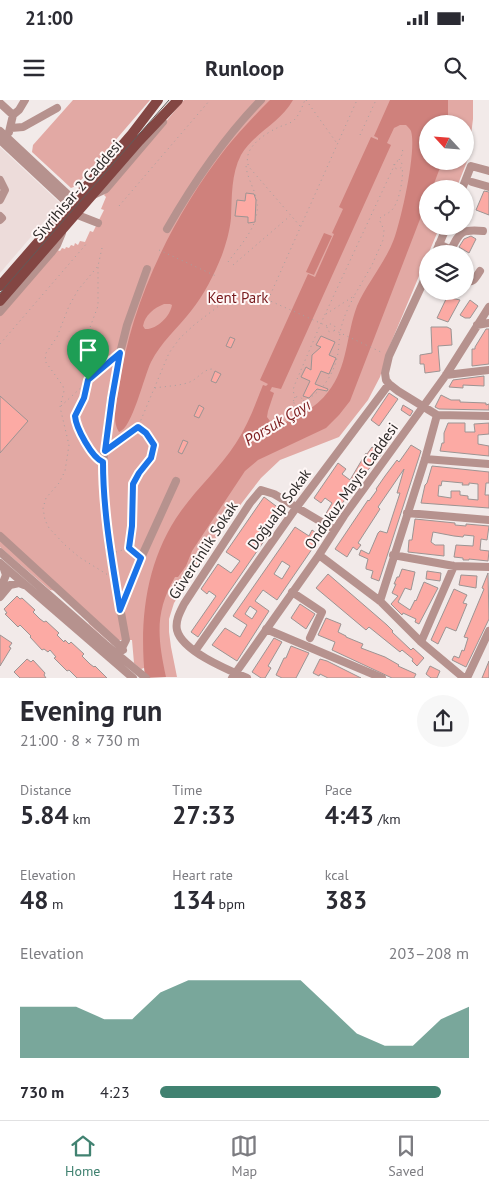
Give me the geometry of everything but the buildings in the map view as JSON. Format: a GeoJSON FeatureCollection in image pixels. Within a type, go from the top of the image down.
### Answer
{"type":"FeatureCollection","features":[{"type":"Feature","properties":{"kind":"main road"},"geometry":{"type":"LineString","coordinates":[[0,286],[75,207],[158,100]]}},
{"type":"Feature","properties":{"kind":"main road","name":"Sivrihisar-2 Caddesi"},"geometry":{"type":"LineString","coordinates":[[0,301],[66,224],[75,207],[91,196],[178,100]]}},
{"type":"Feature","properties":{"kind":"street"},"geometry":{"type":"LineString","coordinates":[[25,100],[19,110],[13,115],[11,128],[2,138],[75,207],[98,223]]}},
{"type":"Feature","properties":{"kind":"street"},"geometry":{"type":"LineString","coordinates":[[91,196],[106,189],[182,100]]}},
{"type":"Feature","properties":{"kind":"street"},"geometry":{"type":"LineString","coordinates":[[167,229],[208,162],[227,137],[261,100]]}},
{"type":"Feature","properties":{"kind":"street"},"geometry":{"type":"LineString","coordinates":[[0,103],[13,115]]}},
{"type":"Feature","properties":{"kind":"street"},"geometry":{"type":"LineString","coordinates":[[11,128],[23,127],[56,108]]}},
{"type":"Feature","properties":{"kind":"street"},"geometry":{"type":"LineString","coordinates":[[466,180],[472,166],[489,172]]}},
{"type":"Feature","properties":{"kind":"street"},"geometry":{"type":"LineString","coordinates":[[0,180],[5,190],[0,200]]}},
{"type":"Feature","properties":{"kind":"street"},"geometry":{"type":"LineString","coordinates":[[474,183],[489,187]]}},
{"type":"Feature","properties":{"kind":"street"},"geometry":{"type":"LineString","coordinates":[[0,216],[2,218],[0,220]]}},
{"type":"Feature","properties":{"kind":"street"},"geometry":{"type":"LineString","coordinates":[[0,312],[57,245],[66,224]]}},
{"type":"Feature","properties":{"kind":"street"},"geometry":{"type":"LineString","coordinates":[[454,245],[461,232],[483,230]]}},
{"type":"Feature","properties":{"kind":"street"},"geometry":{"type":"LineString","coordinates":[[439,244],[443,235]]}},
{"type":"Feature","properties":{"kind":"street"},"geometry":{"type":"LineString","coordinates":[[120,658],[126,640],[110,554],[103,462],[120,353],[127,326],[147,270]]}},
{"type":"Feature","properties":{"kind":"street"},"geometry":{"type":"LineString","coordinates":[[474,280],[480,271]]}},
{"type":"Feature","properties":{"kind":"street"},"geometry":{"type":"LineString","coordinates":[[419,292],[389,356],[385,372],[386,380],[423,408],[437,415],[489,416]]}},
{"type":"Feature","properties":{"kind":"street","name":"Ondokuz Mayıs Caddesi"},"geometry":{"type":"LineString","coordinates":[[233,675],[446,375],[489,307]]}},
{"type":"Feature","properties":{"kind":"street"},"geometry":{"type":"LineString","coordinates":[[478,325],[489,323]]}},
{"type":"Feature","properties":{"kind":"street"},"geometry":{"type":"LineString","coordinates":[[446,375],[489,370]]}},
{"type":"Feature","properties":{"kind":"street","name":"Doğualp Sokak"},"geometry":{"type":"LineString","coordinates":[[195,651],[296,508],[389,384]]}},
{"type":"Feature","properties":{"kind":"street"},"geometry":{"type":"LineString","coordinates":[[380,601],[437,415]]}},
{"type":"Feature","properties":{"kind":"street"},"geometry":{"type":"LineString","coordinates":[[425,459],[489,464]]}},
{"type":"Feature","properties":{"kind":"street"},"geometry":{"type":"LineString","coordinates":[[120,610],[176,481]]}},
{"type":"Feature","properties":{"kind":"street","name":"Güvercinlik Sokak"},"geometry":{"type":"LineString","coordinates":[[247,678],[233,675],[188,647],[177,631],[177,618],[184,604],[250,503],[261,490],[274,494],[296,508]]}},
{"type":"Feature","properties":{"kind":"street"},"geometry":{"type":"LineString","coordinates":[[296,508],[336,530]]}},
{"type":"Feature","properties":{"kind":"street"},"geometry":{"type":"LineString","coordinates":[[407,512],[489,520]]}},
{"type":"Feature","properties":{"kind":"street"},"geometry":{"type":"LineString","coordinates":[[0,536],[122,648]]}},
{"type":"Feature","properties":{"kind":"street"},"geometry":{"type":"LineString","coordinates":[[0,552],[13,569],[14,578],[19,583],[27,586],[133,678]]}},
{"type":"Feature","properties":{"kind":"street"},"geometry":{"type":"LineString","coordinates":[[319,555],[380,601],[421,642],[466,678],[489,631]]}},
{"type":"Feature","properties":{"kind":"street"},"geometry":{"type":"LineString","coordinates":[[393,556],[454,566],[489,568]]}},
{"type":"Feature","properties":{"kind":"street"},"geometry":{"type":"LineString","coordinates":[[1,564],[13,569]]}},
{"type":"Feature","properties":{"kind":"street"},"geometry":{"type":"LineString","coordinates":[[1,564],[6,575],[14,578],[144,676]]}},
{"type":"Feature","properties":{"kind":"street"},"geometry":{"type":"LineString","coordinates":[[421,642],[454,566]]}},
{"type":"Feature","properties":{"kind":"street"},"geometry":{"type":"LineString","coordinates":[[0,590],[14,578]]}},
{"type":"Feature","properties":{"kind":"street"},"geometry":{"type":"LineString","coordinates":[[0,597],[14,578]]}},
{"type":"Feature","properties":{"kind":"street"},"geometry":{"type":"LineString","coordinates":[[292,592],[322,612],[310,638]]}},
{"type":"Feature","properties":{"kind":"street"},"geometry":{"type":"LineString","coordinates":[[266,629],[378,677]]}},
{"type":"Feature","properties":{"kind":"path"},"geometry":{"type":"LineString","coordinates":[[119,206],[210,100]]}},
{"type":"Feature","properties":{"kind":"path"},"geometry":{"type":"LineString","coordinates":[[228,262],[252,230],[256,220],[257,198],[248,172],[247,162],[251,146],[277,128],[293,120],[305,100],[336,143]]}},
{"type":"Feature","properties":{"kind":"path"},"geometry":{"type":"LineString","coordinates":[[357,100],[336,143],[268,300],[327,326],[331,332],[334,330],[340,332],[380,352]]}},
{"type":"Feature","properties":{"kind":"path"},"geometry":{"type":"LineString","coordinates":[[360,135],[376,100]]}},
{"type":"Feature","properties":{"kind":"path"},"geometry":{"type":"LineString","coordinates":[[398,161],[402,164],[402,181],[396,202],[392,210],[379,219],[384,230],[384,240],[354,296],[340,332],[337,359],[333,371],[322,387],[303,401],[301,405],[297,406],[294,402],[293,390],[295,384],[320,323],[395,164],[404,153],[402,146]]}},
{"type":"Feature","properties":{"kind":"path"},"geometry":{"type":"LineString","coordinates":[[247,162],[249,167],[300,226]]}},
{"type":"Feature","properties":{"kind":"path"},"geometry":{"type":"LineString","coordinates":[[395,164],[397,168],[402,167]]}},
{"type":"Feature","properties":{"kind":"path"},"geometry":{"type":"LineString","coordinates":[[233,265],[290,215]]}},
{"type":"Feature","properties":{"kind":"path"},"geometry":{"type":"LineString","coordinates":[[0,344],[88,242]]}},
{"type":"Feature","properties":{"kind":"path"},"geometry":{"type":"LineString","coordinates":[[102,248],[98,266],[98,306],[89,330],[86,349],[89,368],[86,393],[75,416],[81,435],[98,460],[103,462]]}},
{"type":"Feature","properties":{"kind":"path"},"geometry":{"type":"LineString","coordinates":[[160,250],[215,276]]}},
{"type":"Feature","properties":{"kind":"path"},"geometry":{"type":"LineString","coordinates":[[98,266],[78,290],[69,306],[57,337],[46,353],[46,361],[64,391],[60,407],[69,445],[67,465],[59,483],[46,498],[44,504],[45,520],[49,528],[79,557],[115,578]]}},
{"type":"Feature","properties":{"kind":"path"},"geometry":{"type":"LineString","coordinates":[[325,315],[354,296]]}},
{"type":"Feature","properties":{"kind":"path"},"geometry":{"type":"LineString","coordinates":[[105,451],[138,427],[169,353],[180,338],[225,299]]}},
{"type":"Feature","properties":{"kind":"path"},"geometry":{"type":"LineString","coordinates":[[327,326],[333,324],[334,330]]}},
{"type":"Feature","properties":{"kind":"path"},"geometry":{"type":"LineString","coordinates":[[60,407],[120,353]]}},
{"type":"Feature","properties":{"kind":"path"},"geometry":{"type":"LineString","coordinates":[[154,388],[186,383],[192,381],[208,369],[213,369]]}},
{"type":"Feature","properties":{"kind":"path"},"geometry":{"type":"LineString","coordinates":[[295,398],[301,398],[303,401]]}},
{"type":"Feature","properties":{"kind":"path"},"geometry":{"type":"LineString","coordinates":[[129,548],[132,526],[133,484],[151,458],[154,445],[146,433],[138,427]]}},
{"type":"Feature","properties":{"kind":"path"},"geometry":{"type":"LineString","coordinates":[[110,554],[129,548]]}},
{"type":"Feature","properties":{"kind":"path"},"geometry":{"type":"LineString","coordinates":[[129,548],[141,558]]}},
{"type":"Feature","properties":{"kind":"shaded area"},"geometry":{"type":"Polygon","coordinates":[[[270,100],[293,100],[281,115],[246,147],[241,155],[235,170],[229,232],[219,262],[196,305],[155,355],[133,412],[124,429],[119,432],[115,422],[115,411],[125,356],[133,324],[157,261],[189,201],[207,174],[231,142],[270,100]],[[164,304],[150,312],[144,322],[143,326],[145,329],[154,327],[162,322],[171,310],[172,305],[164,304]]]}},
{"type":"Feature","properties":{"kind":"shaded area"},"geometry":{"type":"Polygon","coordinates":[[[390,100],[448,100],[448,115],[419,115],[419,170],[439,170],[435,180],[419,180],[419,222],[350,401],[326,428],[258,460],[245,471],[192,551],[186,566],[178,577],[175,577],[168,590],[161,614],[160,626],[161,650],[166,677],[145,678],[143,634],[145,612],[153,570],[160,549],[181,511],[223,461],[248,422],[263,385],[266,386],[268,384],[260,380],[308,274],[315,277],[343,209],[339,207],[371,137],[378,140],[374,136],[390,100]],[[406,125],[394,128],[387,143],[391,145],[281,389],[272,387],[270,391],[274,393],[267,417],[278,425],[312,408],[323,398],[335,382],[343,361],[357,306],[386,256],[397,230],[410,169],[412,153],[411,131],[406,125]]]}},
{"type":"Feature","properties":{"kind":"shaded area"},"geometry":{"type":"Polygon","coordinates":[[[0,147],[60,203],[0,273],[0,147]]]}},
{"type":"Feature","properties":{"kind":"shaded area"},"geometry":{"type":"Polygon","coordinates":[[[324,233],[332,236],[314,275],[306,272],[324,233]]]}},
{"type":"Feature","properties":{"kind":"green space"},"geometry":{"type":"Polygon","coordinates":[[[73,100],[150,100],[76,186],[71,188],[32,152],[33,145],[73,100]]]}},
{"type":"Feature","properties":{"kind":"green space","name":"Kent Park"},"geometry":{"type":"Polygon","coordinates":[[[184,100],[473,100],[473,115],[419,115],[419,170],[464,170],[460,180],[419,180],[419,235],[436,235],[432,245],[419,245],[419,276],[385,357],[380,377],[368,400],[339,437],[280,460],[261,478],[228,521],[174,603],[169,619],[169,632],[177,677],[156,677],[144,668],[141,669],[134,663],[132,640],[118,640],[113,645],[89,624],[87,617],[58,591],[50,590],[0,547],[0,315],[57,250],[69,248],[71,245],[74,246],[75,243],[78,245],[80,241],[85,242],[90,231],[93,232],[104,210],[101,209],[106,197],[104,195],[184,100]]]}},
{"type":"Feature","properties":{"kind":"tram line"},"geometry":{"type":"LineString","coordinates":[[0,293],[169,100]]}},
{"type":"Feature","properties":{"kind":"route"},"geometry":{"type":"LineString","coordinates":[[120,353],[105,451],[138,427],[152,439],[154,445],[151,458],[133,484],[132,526],[129,548],[141,558],[120,610],[109,548],[103,462],[98,460],[81,435],[75,416],[88,388],[88,380],[120,353]]}},
{"type":"Feature","properties":{"kind":"water label","name":"Porsuk Çayı"},"geometry":{"type":"Point","coordinates":[277,422]}}]}
